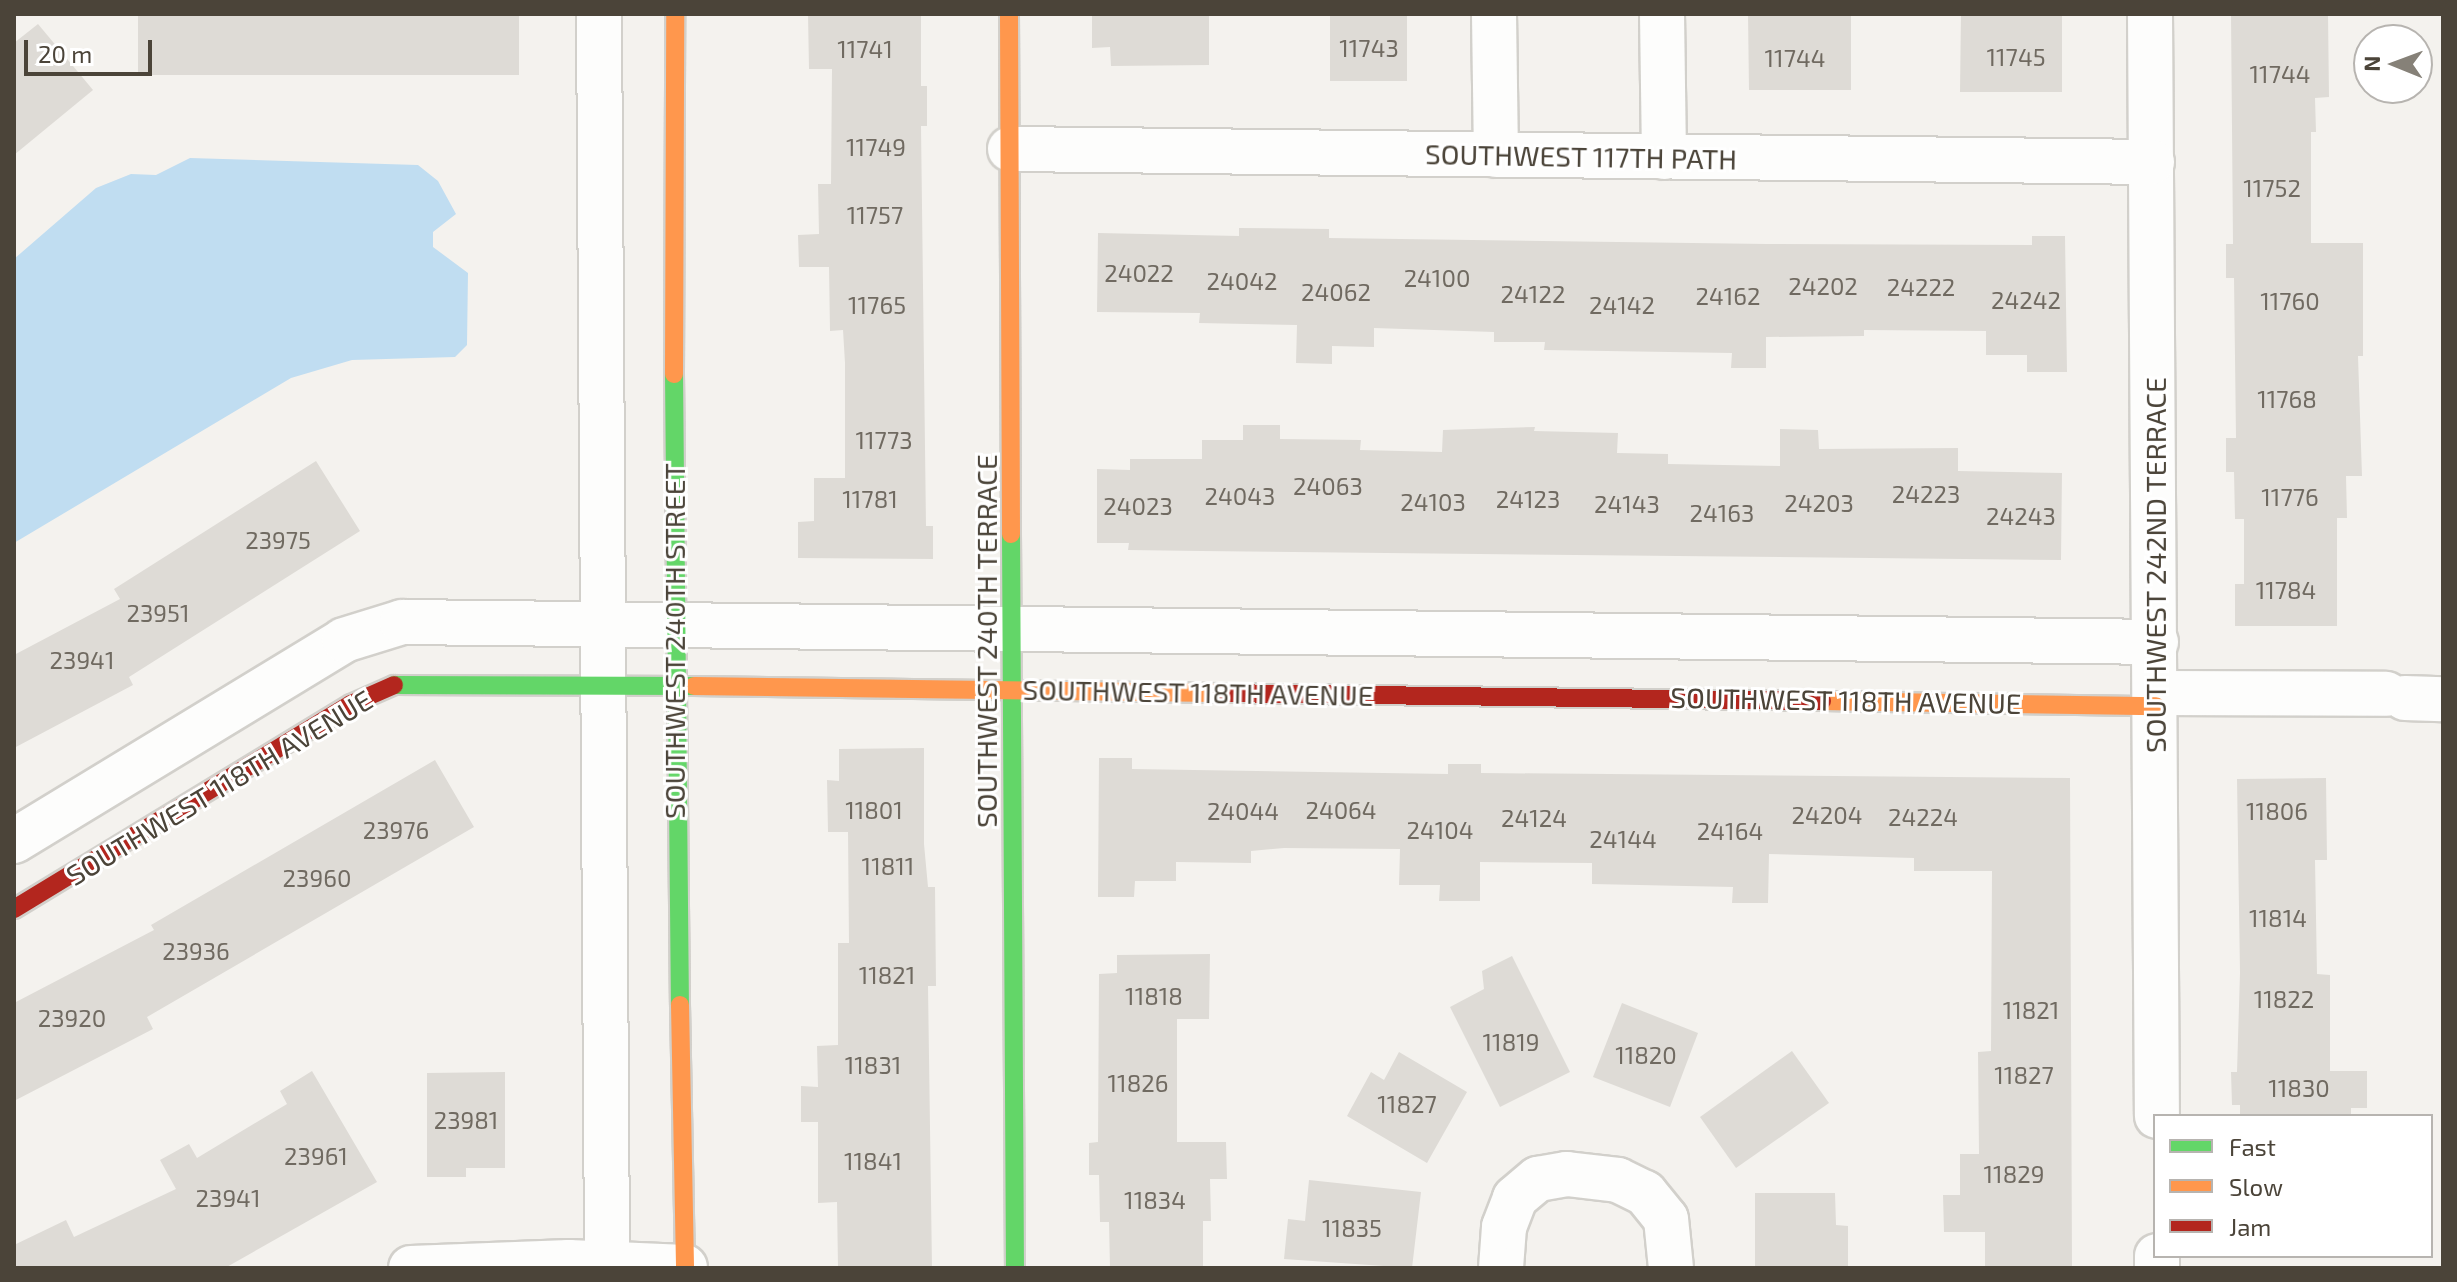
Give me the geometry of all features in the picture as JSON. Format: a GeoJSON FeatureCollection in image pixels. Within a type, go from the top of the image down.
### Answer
{"type":"FeatureCollection","features":[{"type":"Feature","properties":{"kind":"street"},"geometry":{"type":"LineString","coordinates":[[599,14],[600,683],[607,1266]]}},
{"type":"Feature","properties":{"kind":"street","name":"SOUTHWEST 240TH STREET"},"geometry":{"type":"LineString","coordinates":[[675,14],[672,625],[685,1268]]}},
{"type":"Feature","properties":{"kind":"street","name":"SOUTHWEST 240TH TERRACE"},"geometry":{"type":"LineString","coordinates":[[1009,14],[1015,1268]]}},
{"type":"Feature","properties":{"kind":"street"},"geometry":{"type":"LineString","coordinates":[[1494,14],[1496,155]]}},
{"type":"Feature","properties":{"kind":"street"},"geometry":{"type":"LineString","coordinates":[[1662,14],[1664,157]]}},
{"type":"Feature","properties":{"kind":"street","name":"SOUTHWEST 242ND TERRACE"},"geometry":{"type":"LineString","coordinates":[[2150,14],[2157,1114]]}},
{"type":"Feature","properties":{"kind":"street","name":"SOUTHWEST 117TH PATH"},"geometry":{"type":"LineString","coordinates":[[1010,149],[2152,162]]}},
{"type":"Feature","properties":{"kind":"street","name":"SOUTHWEST 118TH AVENUE"},"geometry":{"type":"LineString","coordinates":[[14,841],[323,652],[374,627],[441,621],[2156,642]]}},
{"type":"Feature","properties":{"kind":"street","name":"SOUTHWEST 118TH AVENUE"},"geometry":{"type":"LineString","coordinates":[[14,909],[386,686],[426,681],[1014,690],[2156,699]]}},
{"type":"Feature","properties":{"kind":"street"},"geometry":{"type":"LineString","coordinates":[[2156,699],[2411,697]]}},
{"type":"Feature","properties":{"kind":"street"},"geometry":{"type":"LineString","coordinates":[[1501,1268],[1504,1227],[1515,1198],[1538,1179],[1567,1174],[1618,1180],[1645,1193],[1666,1219],[1671,1268]]}},
{"type":"Feature","properties":{"kind":"street"},"geometry":{"type":"LineString","coordinates":[[411,1268],[685,1268]]}},
{"type":"Feature","properties":{"kind":"water"},"geometry":{"type":"Polygon","coordinates":[[[190,158],[418,165],[438,181],[456,214],[433,232],[433,247],[468,273],[467,345],[455,357],[352,360],[291,378],[14,543],[14,259],[96,188],[131,174],[156,175],[190,158]]]}},
{"type":"Feature","properties":{"kind":"building"},"geometry":{"type":"Polygon","coordinates":[[[138,14],[519,14],[519,75],[138,75],[138,14]]]}},
{"type":"Feature","properties":{"kind":"building"},"geometry":{"type":"Polygon","coordinates":[[[808,14],[921,14],[921,86],[927,86],[927,126],[921,126],[926,526],[933,526],[933,559],[798,558],[798,522],[814,521],[814,478],[845,478],[843,330],[830,331],[829,267],[799,267],[798,235],[819,234],[818,184],[831,184],[832,69],[809,69],[808,14]]]}},
{"type":"Feature","properties":{"kind":"building"},"geometry":{"type":"Polygon","coordinates":[[[1092,14],[1209,14],[1209,65],[1111,66],[1110,47],[1092,48],[1092,14]]]}},
{"type":"Feature","properties":{"kind":"building"},"geometry":{"type":"Polygon","coordinates":[[[1330,14],[1407,14],[1407,81],[1330,81],[1330,14]]]}},
{"type":"Feature","properties":{"kind":"building"},"geometry":{"type":"Polygon","coordinates":[[[1748,14],[1851,14],[1851,90],[1749,90],[1748,14]]]}},
{"type":"Feature","properties":{"kind":"building"},"geometry":{"type":"Polygon","coordinates":[[[1961,14],[2062,14],[2062,92],[1960,92],[1961,14]]]}},
{"type":"Feature","properties":{"kind":"building"},"geometry":{"type":"Polygon","coordinates":[[[2231,14],[2328,14],[2329,97],[2315,98],[2316,132],[2311,132],[2311,243],[2363,243],[2363,356],[2358,356],[2362,476],[2346,476],[2347,518],[2337,518],[2337,626],[2235,626],[2235,584],[2244,584],[2244,519],[2235,519],[2234,472],[2226,472],[2226,438],[2236,438],[2234,278],[2226,278],[2226,244],[2233,244],[2231,14]]]}},
{"type":"Feature","properties":{"kind":"building"},"geometry":{"type":"Polygon","coordinates":[[[38,24],[93,90],[14,155],[14,43],[38,24]]]}},
{"type":"Feature","properties":{"kind":"building"},"geometry":{"type":"Polygon","coordinates":[[[1239,228],[1329,229],[1329,238],[1767,244],[2032,245],[2032,236],[2065,236],[2067,372],[2027,372],[2027,355],[1986,355],[1986,331],[1864,330],[1864,336],[1766,337],[1766,368],[1731,368],[1732,353],[1544,350],[1545,342],[1494,342],[1494,332],[1374,328],[1374,347],[1332,346],[1332,364],[1296,363],[1297,325],[1199,323],[1200,313],[1097,312],[1098,233],[1239,236],[1239,228]]]}},
{"type":"Feature","properties":{"kind":"building"},"geometry":{"type":"Polygon","coordinates":[[[1243,425],[1280,425],[1280,439],[1361,440],[1360,450],[1442,452],[1443,430],[1535,427],[1534,431],[1618,433],[1617,453],[1668,454],[1668,464],[1780,466],[1780,429],[1818,430],[1819,449],[1958,448],[1958,471],[2062,473],[2061,560],[1128,550],[1129,543],[1097,543],[1097,469],[1130,470],[1130,459],[1202,459],[1202,440],[1243,440],[1243,425]]]}},
{"type":"Feature","properties":{"kind":"building"},"geometry":{"type":"Polygon","coordinates":[[[316,461],[360,531],[129,677],[133,685],[14,748],[14,655],[120,599],[114,589],[316,461]]]}},
{"type":"Feature","properties":{"kind":"building"},"geometry":{"type":"Polygon","coordinates":[[[924,748],[924,844],[928,887],[935,887],[936,986],[928,986],[932,1268],[838,1268],[837,1202],[818,1203],[818,1122],[801,1122],[801,1086],[818,1087],[817,1046],[838,1045],[838,943],[849,943],[848,832],[828,832],[827,780],[839,781],[839,749],[924,748]]]}},
{"type":"Feature","properties":{"kind":"building"},"geometry":{"type":"Polygon","coordinates":[[[1099,758],[1132,758],[1132,769],[1448,774],[1448,764],[1481,764],[1481,773],[2070,778],[2072,1268],[1985,1268],[1985,1232],[1944,1232],[1943,1195],[1960,1195],[1960,1154],[1979,1154],[1978,1052],[1991,1051],[1992,871],[1914,871],[1914,858],[1769,854],[1768,903],[1732,903],[1733,887],[1592,884],[1592,863],[1480,862],[1480,901],[1439,901],[1440,885],[1399,885],[1400,849],[1284,848],[1251,851],[1251,863],[1176,862],[1176,881],[1135,881],[1134,897],[1098,897],[1099,758]]]}},
{"type":"Feature","properties":{"kind":"building"},"geometry":{"type":"Polygon","coordinates":[[[435,760],[474,827],[147,1017],[153,1029],[14,1101],[14,1003],[154,930],[151,925],[435,760]]]}},
{"type":"Feature","properties":{"kind":"building"},"geometry":{"type":"Polygon","coordinates":[[[2326,778],[2327,860],[2315,860],[2317,974],[2330,975],[2330,1071],[2367,1071],[2367,1108],[2351,1108],[2351,1114],[2240,1114],[2240,1105],[2232,1105],[2231,1072],[2237,1072],[2240,973],[2237,779],[2326,778]]]}},
{"type":"Feature","properties":{"kind":"building"},"geometry":{"type":"Polygon","coordinates":[[[1210,954],[1209,1019],[1177,1019],[1177,1142],[1226,1142],[1227,1179],[1210,1179],[1211,1221],[1203,1221],[1203,1268],[1110,1268],[1109,1222],[1100,1222],[1099,1175],[1089,1175],[1089,1143],[1098,1142],[1099,974],[1117,973],[1117,955],[1210,954]]]}},
{"type":"Feature","properties":{"kind":"building"},"geometry":{"type":"Polygon","coordinates":[[[1512,956],[1570,1072],[1500,1107],[1450,1007],[1484,989],[1482,971],[1512,956]]]}},
{"type":"Feature","properties":{"kind":"building"},"geometry":{"type":"Polygon","coordinates":[[[1622,1003],[1698,1033],[1670,1107],[1593,1077],[1622,1003]]]}},
{"type":"Feature","properties":{"kind":"building"},"geometry":{"type":"Polygon","coordinates":[[[1792,1051],[1829,1103],[1736,1168],[1700,1117],[1792,1051]]]}},
{"type":"Feature","properties":{"kind":"building"},"geometry":{"type":"Polygon","coordinates":[[[1399,1052],[1467,1092],[1427,1163],[1347,1116],[1371,1072],[1384,1080],[1399,1052]]]}},
{"type":"Feature","properties":{"kind":"building"},"geometry":{"type":"Polygon","coordinates":[[[312,1071],[377,1182],[225,1268],[14,1268],[14,1245],[66,1220],[74,1237],[176,1189],[160,1160],[189,1144],[197,1158],[287,1104],[280,1091],[312,1071]]]}},
{"type":"Feature","properties":{"kind":"building"},"geometry":{"type":"Polygon","coordinates":[[[505,1072],[505,1168],[466,1168],[466,1177],[427,1177],[427,1073],[505,1072]]]}},
{"type":"Feature","properties":{"kind":"building"},"geometry":{"type":"Polygon","coordinates":[[[1309,1180],[1421,1192],[1412,1268],[1284,1259],[1288,1219],[1305,1221],[1309,1180]]]}},
{"type":"Feature","properties":{"kind":"building"},"geometry":{"type":"Polygon","coordinates":[[[1755,1193],[1835,1193],[1836,1225],[1848,1226],[1848,1268],[1755,1268],[1755,1193]]]}},
{"type":"Feature","properties":{"kind":"traffic: fast"},"geometry":{"type":"LineString","coordinates":[[674,374],[680,1005]]}},
{"type":"Feature","properties":{"kind":"traffic: fast"},"geometry":{"type":"LineString","coordinates":[[1011,534],[1015,1268]]}},
{"type":"Feature","properties":{"kind":"traffic: fast"},"geometry":{"type":"LineString","coordinates":[[394,685],[694,686]]}},
{"type":"Feature","properties":{"kind":"traffic: slow"},"geometry":{"type":"LineString","coordinates":[[674,374],[675,14]]}},
{"type":"Feature","properties":{"kind":"traffic: slow"},"geometry":{"type":"LineString","coordinates":[[1009,14],[1011,534]]}},
{"type":"Feature","properties":{"kind":"traffic: slow"},"geometry":{"type":"LineString","coordinates":[[694,686],[1217,693]]}},
{"type":"Feature","properties":{"kind":"traffic: slow"},"geometry":{"type":"LineString","coordinates":[[1822,701],[2156,706]]}},
{"type":"Feature","properties":{"kind":"traffic: slow"},"geometry":{"type":"LineString","coordinates":[[680,1005],[685,1268]]}},
{"type":"Feature","properties":{"kind":"traffic: jam"},"geometry":{"type":"LineString","coordinates":[[14,909],[351,704],[394,685]]}},
{"type":"Feature","properties":{"kind":"traffic: jam"},"geometry":{"type":"LineString","coordinates":[[1217,693],[1822,701]]}}]}
